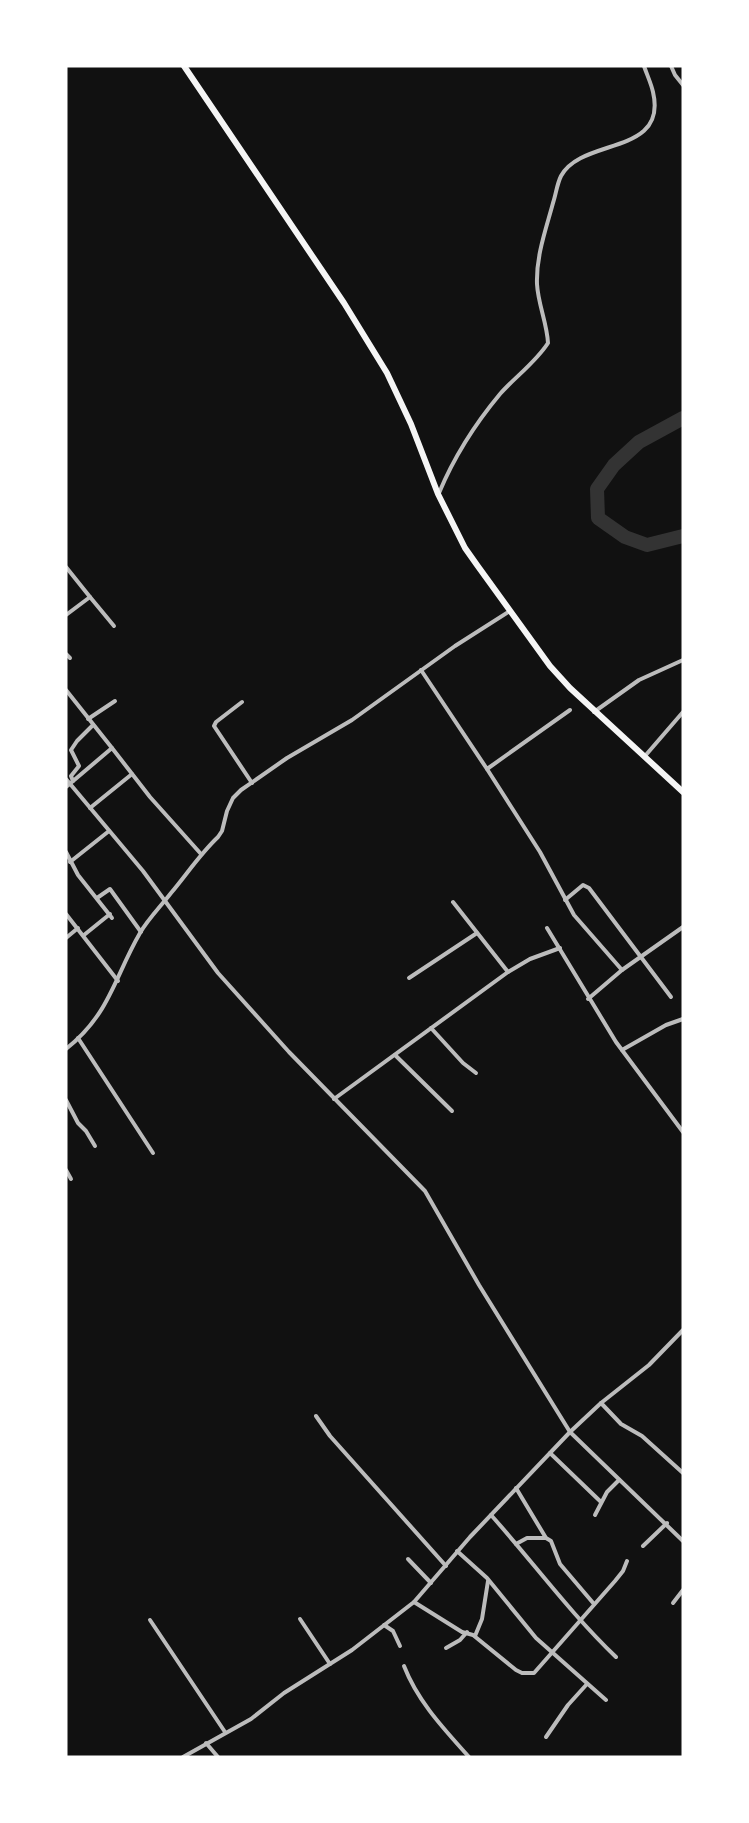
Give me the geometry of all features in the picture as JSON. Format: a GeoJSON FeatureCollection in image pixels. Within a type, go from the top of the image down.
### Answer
{"type":"FeatureCollection","features":[{"type":"Feature","properties":{"kind":"main road"},"geometry":{"type":"LineString","coordinates":[[184,66],[338,293],[387,373],[411,424],[438,494],[465,548],[550,666],[594,712],[683,792]]}},
{"type":"Feature","properties":{"kind":"street"},"geometry":{"type":"LineString","coordinates":[[438,494],[452,463],[490,407],[548,343],[537,283],[544,234],[558,183],[564,171],[579,158],[631,141],[647,128],[655,108],[654,94],[645,66]]}},
{"type":"Feature","properties":{"kind":"street"},"geometry":{"type":"LineString","coordinates":[[671,66],[683,85]]}},
{"type":"Feature","properties":{"kind":"street"},"geometry":{"type":"LineString","coordinates":[[66,567],[114,626]]}},
{"type":"Feature","properties":{"kind":"street"},"geometry":{"type":"LineString","coordinates":[[66,615],[90,597]]}},
{"type":"Feature","properties":{"kind":"street"},"geometry":{"type":"LineString","coordinates":[[66,1049],[99,1015],[141,932],[201,854],[222,831],[233,798],[287,758],[352,720],[421,670],[510,611]]}},
{"type":"Feature","properties":{"kind":"street"},"geometry":{"type":"LineString","coordinates":[[66,654],[70,658]]}},
{"type":"Feature","properties":{"kind":"street"},"geometry":{"type":"LineString","coordinates":[[594,712],[639,680],[683,660]]}},
{"type":"Feature","properties":{"kind":"street"},"geometry":{"type":"LineString","coordinates":[[421,670],[540,852],[574,915],[622,970]]}},
{"type":"Feature","properties":{"kind":"street"},"geometry":{"type":"LineString","coordinates":[[66,690],[132,774],[201,854]]}},
{"type":"Feature","properties":{"kind":"street"},"geometry":{"type":"LineString","coordinates":[[88,719],[115,701]]}},
{"type":"Feature","properties":{"kind":"street"},"geometry":{"type":"LineString","coordinates":[[242,702],[214,726],[252,783]]}},
{"type":"Feature","properties":{"kind":"street"},"geometry":{"type":"LineString","coordinates":[[487,769],[570,710]]}},
{"type":"Feature","properties":{"kind":"street"},"geometry":{"type":"LineString","coordinates":[[644,757],[683,712]]}},
{"type":"Feature","properties":{"kind":"street"},"geometry":{"type":"LineString","coordinates":[[70,784],[72,773],[79,766],[70,750],[93,725]]}},
{"type":"Feature","properties":{"kind":"street"},"geometry":{"type":"LineString","coordinates":[[70,784],[112,748]]}},
{"type":"Feature","properties":{"kind":"street"},"geometry":{"type":"LineString","coordinates":[[90,808],[132,774]]}},
{"type":"Feature","properties":{"kind":"street"},"geometry":{"type":"LineString","coordinates":[[66,779],[165,900],[218,973],[334,1099],[396,1159],[425,1191],[479,1285],[570,1432],[667,1523],[683,1541]]}},
{"type":"Feature","properties":{"kind":"street"},"geometry":{"type":"LineString","coordinates":[[70,862],[110,831]]}},
{"type":"Feature","properties":{"kind":"street"},"geometry":{"type":"LineString","coordinates":[[66,852],[70,862],[111,916],[84,935]]}},
{"type":"Feature","properties":{"kind":"street"},"geometry":{"type":"LineString","coordinates":[[565,900],[583,885],[589,888],[671,997]]}},
{"type":"Feature","properties":{"kind":"street"},"geometry":{"type":"LineString","coordinates":[[97,898],[110,889],[141,932]]}},
{"type":"Feature","properties":{"kind":"street"},"geometry":{"type":"LineString","coordinates":[[453,902],[508,972]]}},
{"type":"Feature","properties":{"kind":"street"},"geometry":{"type":"LineString","coordinates":[[66,914],[118,981]]}},
{"type":"Feature","properties":{"kind":"street"},"geometry":{"type":"LineString","coordinates":[[588,999],[622,970],[683,927]]}},
{"type":"Feature","properties":{"kind":"street"},"geometry":{"type":"LineString","coordinates":[[66,938],[78,928]]}},
{"type":"Feature","properties":{"kind":"street"},"geometry":{"type":"LineString","coordinates":[[547,928],[588,999],[622,1050],[683,1132]]}},
{"type":"Feature","properties":{"kind":"street"},"geometry":{"type":"LineString","coordinates":[[409,978],[477,933]]}},
{"type":"Feature","properties":{"kind":"street"},"geometry":{"type":"LineString","coordinates":[[334,1099],[508,972],[530,959],[560,948]]}},
{"type":"Feature","properties":{"kind":"street"},"geometry":{"type":"LineString","coordinates":[[622,1050],[666,1025],[683,1019]]}},
{"type":"Feature","properties":{"kind":"street"},"geometry":{"type":"LineString","coordinates":[[431,1028],[463,1063],[476,1073]]}},
{"type":"Feature","properties":{"kind":"street"},"geometry":{"type":"LineString","coordinates":[[78,1038],[153,1153]]}},
{"type":"Feature","properties":{"kind":"street"},"geometry":{"type":"LineString","coordinates":[[394,1054],[452,1111]]}},
{"type":"Feature","properties":{"kind":"street"},"geometry":{"type":"LineString","coordinates":[[66,1100],[78,1123],[95,1146]]}},
{"type":"Feature","properties":{"kind":"street"},"geometry":{"type":"LineString","coordinates":[[66,1170],[72,1179]]}},
{"type":"Feature","properties":{"kind":"street"},"geometry":{"type":"LineString","coordinates":[[183,1757],[251,1719],[284,1693],[352,1650],[414,1602],[457,1551],[570,1432],[601,1402],[644,1370],[683,1330]]}},
{"type":"Feature","properties":{"kind":"street"},"geometry":{"type":"LineString","coordinates":[[601,1402],[621,1424],[642,1436],[683,1473]]}},
{"type":"Feature","properties":{"kind":"street"},"geometry":{"type":"LineString","coordinates":[[316,1416],[330,1436],[446,1566]]}},
{"type":"Feature","properties":{"kind":"street"},"geometry":{"type":"LineString","coordinates":[[550,1453],[599,1499]]}},
{"type":"Feature","properties":{"kind":"street"},"geometry":{"type":"LineString","coordinates":[[595,1515],[599,1499],[620,1480]]}},
{"type":"Feature","properties":{"kind":"street"},"geometry":{"type":"LineString","coordinates":[[516,1488],[551,1543],[560,1564],[594,1604]]}},
{"type":"Feature","properties":{"kind":"street"},"geometry":{"type":"LineString","coordinates":[[491,1515],[580,1619],[616,1657]]}},
{"type":"Feature","properties":{"kind":"street"},"geometry":{"type":"LineString","coordinates":[[643,1546],[667,1523]]}},
{"type":"Feature","properties":{"kind":"street"},"geometry":{"type":"LineString","coordinates":[[517,1544],[527,1538],[546,1538]]}},
{"type":"Feature","properties":{"kind":"street"},"geometry":{"type":"LineString","coordinates":[[457,1551],[483,1574],[519,1619],[552,1653],[606,1700]]}},
{"type":"Feature","properties":{"kind":"street"},"geometry":{"type":"LineString","coordinates":[[408,1559],[431,1582]]}},
{"type":"Feature","properties":{"kind":"street"},"geometry":{"type":"LineString","coordinates":[[414,1602],[462,1632],[471,1634],[522,1673],[534,1673],[623,1571],[627,1561]]}},
{"type":"Feature","properties":{"kind":"street"},"geometry":{"type":"LineString","coordinates":[[446,1648],[471,1634],[482,1619],[487,1579]]}},
{"type":"Feature","properties":{"kind":"street"},"geometry":{"type":"LineString","coordinates":[[673,1603],[683,1590]]}},
{"type":"Feature","properties":{"kind":"street"},"geometry":{"type":"LineString","coordinates":[[300,1619],[330,1664]]}},
{"type":"Feature","properties":{"kind":"street"},"geometry":{"type":"LineString","coordinates":[[150,1620],[225,1732]]}},
{"type":"Feature","properties":{"kind":"street"},"geometry":{"type":"LineString","coordinates":[[384,1625],[393,1631],[400,1646]]}},
{"type":"Feature","properties":{"kind":"street"},"geometry":{"type":"LineString","coordinates":[[404,1666],[420,1700],[469,1757]]}},
{"type":"Feature","properties":{"kind":"street"},"geometry":{"type":"LineString","coordinates":[[546,1737],[587,1684]]}},
{"type":"Feature","properties":{"kind":"street"},"geometry":{"type":"LineString","coordinates":[[206,1743],[218,1757]]}},
{"type":"Feature","properties":{"kind":"waterway"},"geometry":{"type":"LineString","coordinates":[[683,418],[639,442],[614,465],[597,489],[598,518],[625,537],[647,545],[683,536]]}}]}
